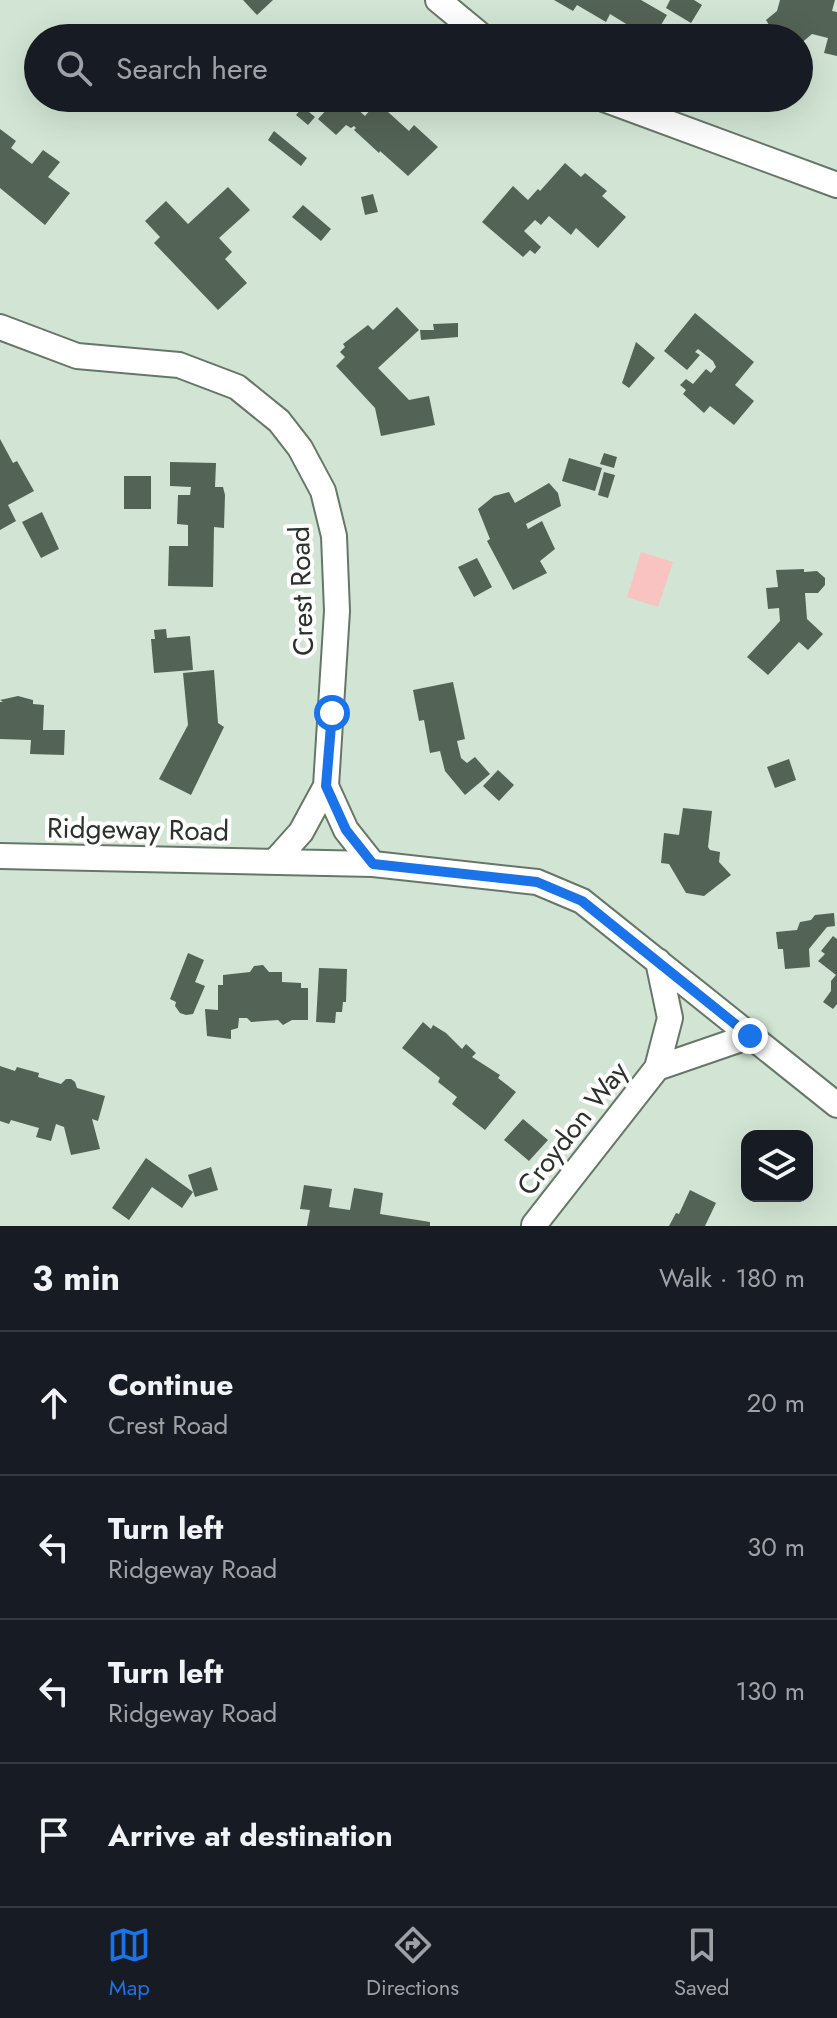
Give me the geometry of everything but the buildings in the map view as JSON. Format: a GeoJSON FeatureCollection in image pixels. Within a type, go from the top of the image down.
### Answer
{"type":"FeatureCollection","features":[{"type":"Feature","properties":{"kind":"street"},"geometry":{"type":"LineString","coordinates":[[438,0],[467,24]]}},
{"type":"Feature","properties":{"kind":"street"},"geometry":{"type":"LineString","coordinates":[[639,112],[837,185]]}},
{"type":"Feature","properties":{"kind":"street","name":"Crest Road"},"geometry":{"type":"LineString","coordinates":[[0,327],[77,356],[179,365],[237,387],[279,421],[300,448],[323,491],[334,536],[336,618],[326,786]]}},
{"type":"Feature","properties":{"kind":"street"},"geometry":{"type":"LineString","coordinates":[[275,861],[301,832],[326,786]]}},
{"type":"Feature","properties":{"kind":"street"},"geometry":{"type":"LineString","coordinates":[[326,786],[346,830],[373,864]]}},
{"type":"Feature","properties":{"kind":"street","name":"Ridgeway Road"},"geometry":{"type":"LineString","coordinates":[[0,856],[373,864],[537,882],[582,901],[837,1105]]}},
{"type":"Feature","properties":{"kind":"street","name":"Croydon Way"},"geometry":{"type":"LineString","coordinates":[[527,1226],[657,1068],[670,1018],[658,961]]}},
{"type":"Feature","properties":{"kind":"street","name":"Croydon Way"},"geometry":{"type":"LineString","coordinates":[[657,1068],[750,1036]]}},
{"type":"Feature","properties":{"kind":"shaded area"},"geometry":{"type":"Polygon","coordinates":[[[641,552],[673,562],[658,607],[627,597],[641,552]]]}},
{"type":"Feature","properties":{"kind":"route"},"geometry":{"type":"LineString","coordinates":[[332,713],[326,786],[346,830],[373,864],[537,882],[582,901],[750,1036]]}}]}
